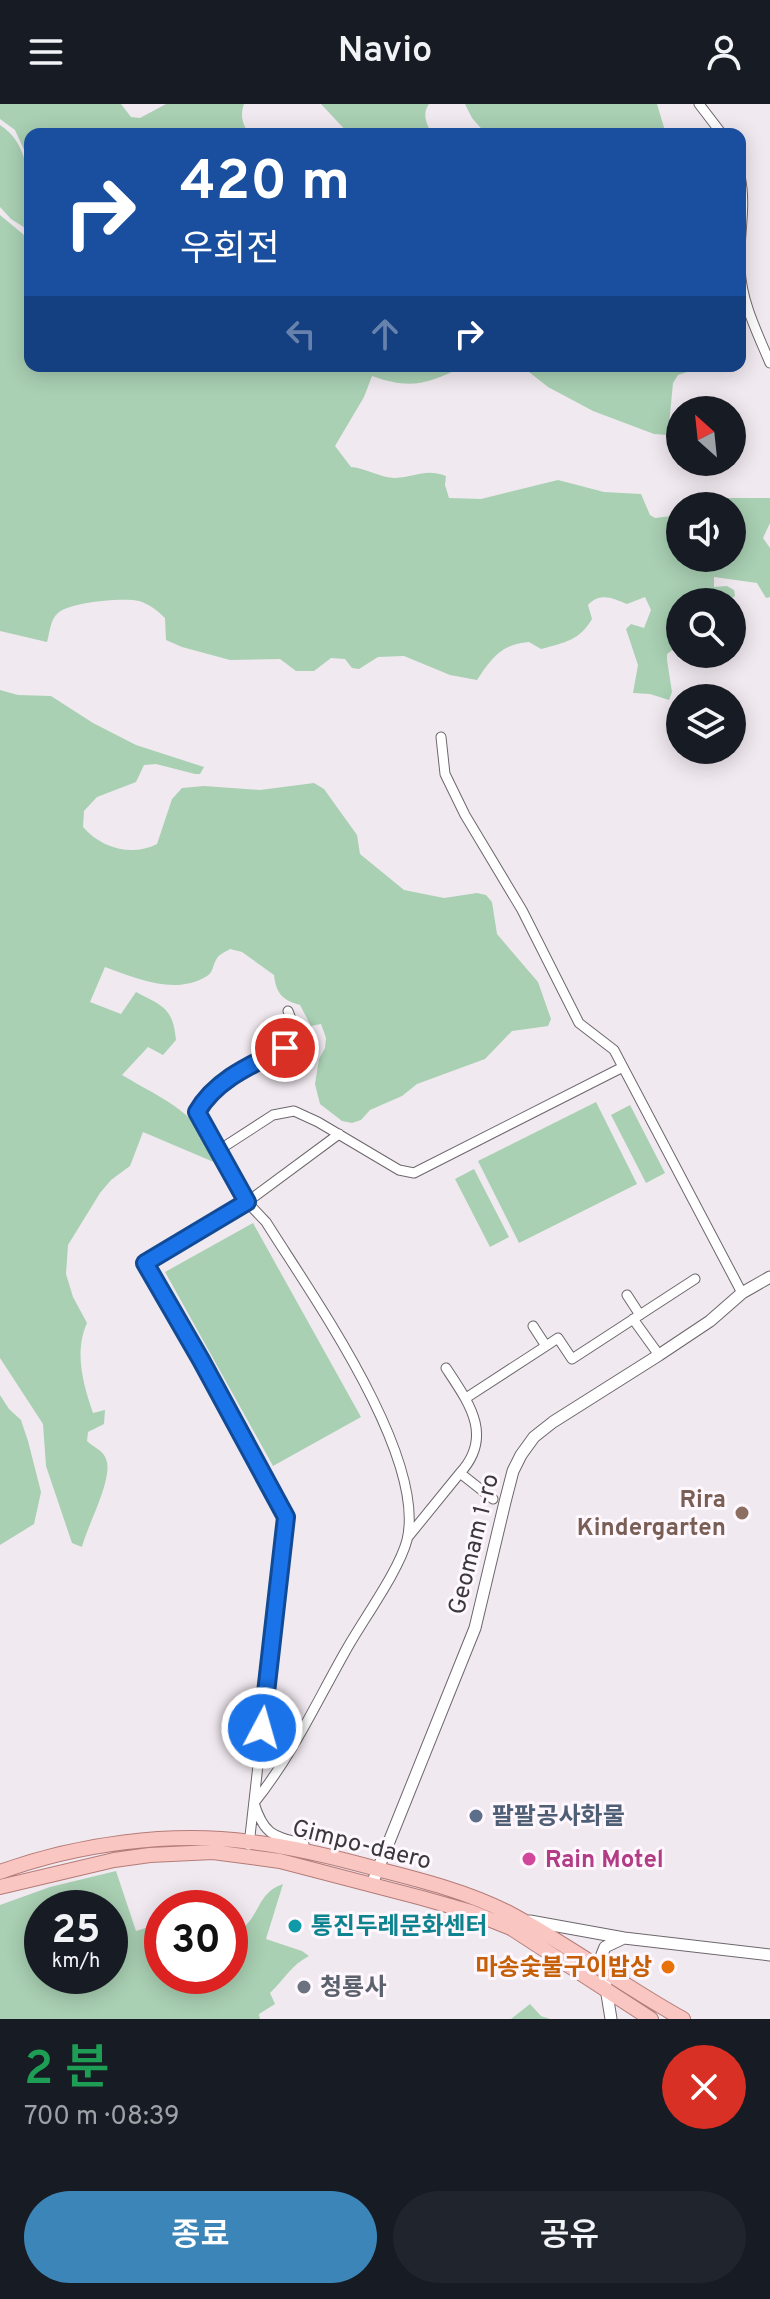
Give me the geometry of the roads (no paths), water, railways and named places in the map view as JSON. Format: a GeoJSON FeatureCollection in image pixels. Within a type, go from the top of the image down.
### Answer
{"type":"FeatureCollection","features":[{"type":"Feature","properties":{"kind":"main road","name":"Gimpo-daero"},"geometry":{"type":"LineString","coordinates":[[0,1884],[47,1858],[112,1845],[188,1839],[248,1849],[345,1858],[469,1895],[518,1918],[683,2019]]}},
{"type":"Feature","properties":{"kind":"main road","name":"Gimpo-daero"},"geometry":{"type":"LineString","coordinates":[[248,1849],[471,1912],[511,1928],[648,2019]]}},
{"type":"Feature","properties":{"kind":"main road"},"geometry":{"type":"LineString","coordinates":[[630,2019],[648,2019]]}},
{"type":"Feature","properties":{"kind":"street"},"geometry":{"type":"LineString","coordinates":[[699,104],[717,128]]}},
{"type":"Feature","properties":{"kind":"street"},"geometry":{"type":"LineString","coordinates":[[746,301],[770,363]]}},
{"type":"Feature","properties":{"kind":"street"},"geometry":{"type":"LineString","coordinates":[[441,737],[445,774],[459,802],[529,924],[579,1023],[614,1050],[742,1293]]}},
{"type":"Feature","properties":{"kind":"street"},"geometry":{"type":"LineString","coordinates":[[288,1011],[298,1037],[294,1042],[230,1076],[201,1104],[197,1112],[247,1202],[266,1222],[359,1374],[397,1451],[404,1475],[408,1538]]}},
{"type":"Feature","properties":{"kind":"street"},"geometry":{"type":"LineString","coordinates":[[219,1150],[273,1115],[294,1111],[399,1170],[414,1173],[623,1067]]}},
{"type":"Feature","properties":{"kind":"street"},"geometry":{"type":"LineString","coordinates":[[248,1849],[286,1517],[145,1263],[247,1202],[339,1134]]}},
{"type":"Feature","properties":{"kind":"street","name":"Geomam 1-ro"},"geometry":{"type":"LineString","coordinates":[[372,1884],[475,1628],[505,1502],[521,1455],[534,1437],[553,1422],[710,1321],[742,1293],[770,1277]]}},
{"type":"Feature","properties":{"kind":"street"},"geometry":{"type":"LineString","coordinates":[[466,1398],[558,1338],[572,1359],[695,1279]]}},
{"type":"Feature","properties":{"kind":"street"},"geometry":{"type":"LineString","coordinates":[[627,1295],[659,1355]]}},
{"type":"Feature","properties":{"kind":"street"},"geometry":{"type":"LineString","coordinates":[[533,1326],[546,1346]]}},
{"type":"Feature","properties":{"kind":"street"},"geometry":{"type":"LineString","coordinates":[[254,1803],[298,1741],[361,1623],[401,1558],[408,1538],[472,1460],[477,1443],[477,1426],[466,1398],[446,1368]]}},
{"type":"Feature","properties":{"kind":"street"},"geometry":{"type":"LineString","coordinates":[[460,1473],[493,1499]]}},
{"type":"Feature","properties":{"kind":"street"},"geometry":{"type":"LineString","coordinates":[[254,1803],[260,1823],[269,1832],[345,1858]]}},
{"type":"Feature","properties":{"kind":"street"},"geometry":{"type":"LineString","coordinates":[[518,1918],[624,1938],[770,1955]]}},
{"type":"Feature","properties":{"kind":"street"},"geometry":{"type":"LineString","coordinates":[[611,2019],[601,1957],[605,1947],[624,1938]]}},
{"type":"Feature","properties":{"kind":"place","name":"Rira Kindergarten"},"geometry":{"type":"Point","coordinates":[742,1513]}},
{"type":"Feature","properties":{"kind":"place","name":"팔팔공사화물"},"geometry":{"type":"Point","coordinates":[476,1816]}},
{"type":"Feature","properties":{"kind":"place","name":"Rain Motel"},"geometry":{"type":"Point","coordinates":[529,1859]}},
{"type":"Feature","properties":{"kind":"place","name":"통진두레문화센터"},"geometry":{"type":"Point","coordinates":[295,1926]}},
{"type":"Feature","properties":{"kind":"place","name":"마송숯불구이밥상"},"geometry":{"type":"Point","coordinates":[668,1967]}},
{"type":"Feature","properties":{"kind":"place","name":"청룡사"},"geometry":{"type":"Point","coordinates":[304,1987]}}]}
